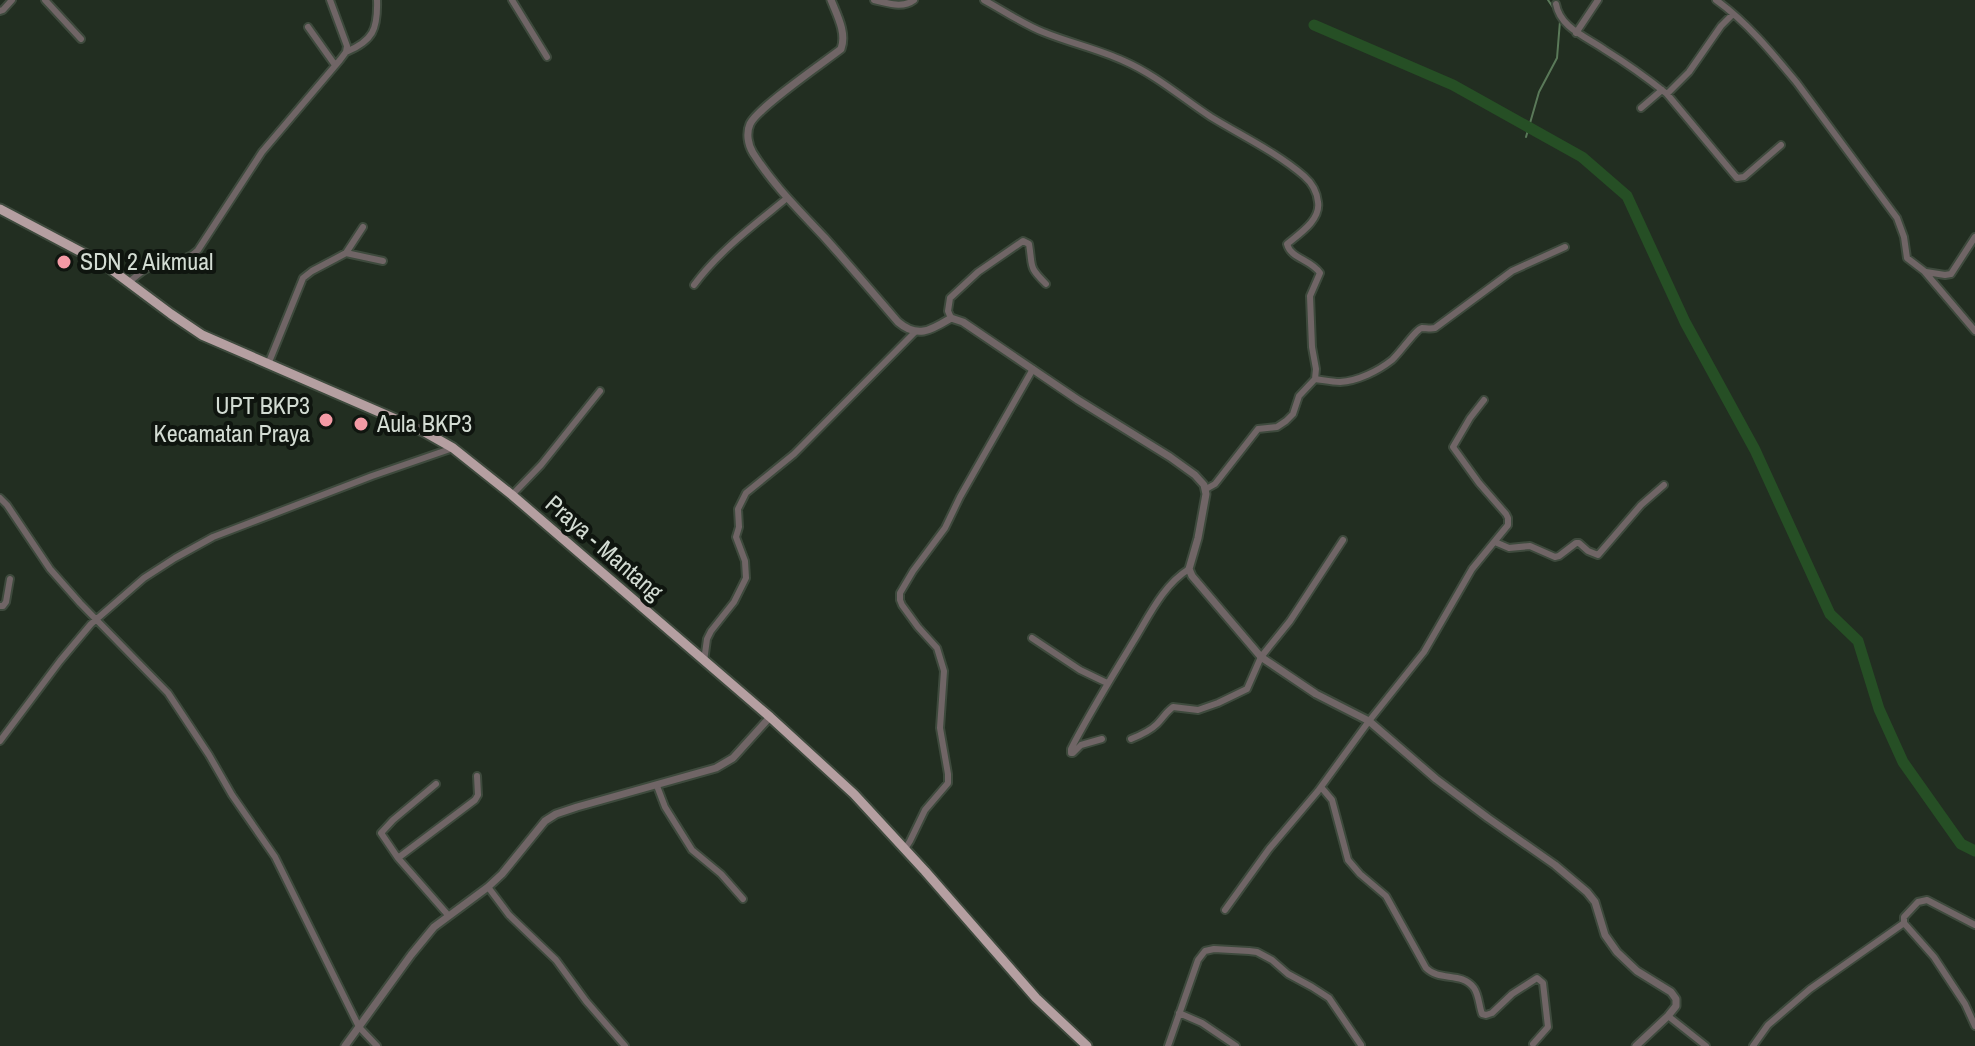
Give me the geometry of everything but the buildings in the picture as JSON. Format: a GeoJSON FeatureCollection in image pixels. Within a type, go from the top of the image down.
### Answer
{"type":"FeatureCollection","features":[{"type":"Feature","properties":{"kind":"main road","name":"Praya - Mantang"},"geometry":{"type":"LineString","coordinates":[[0,209],[104,264],[202,335],[423,431],[453,448],[770,717],[854,794],[1036,998],[1087,1046]]}},
{"type":"Feature","properties":{"kind":"street"},"geometry":{"type":"LineString","coordinates":[[0,11],[12,0]]}},
{"type":"Feature","properties":{"kind":"street"},"geometry":{"type":"LineString","coordinates":[[45,0],[81,39]]}},
{"type":"Feature","properties":{"kind":"street"},"geometry":{"type":"LineString","coordinates":[[330,0],[347,46],[346,52]]}},
{"type":"Feature","properties":{"kind":"street"},"geometry":{"type":"LineString","coordinates":[[129,282],[151,266],[183,260],[198,250],[262,152],[346,52],[371,37],[376,25],[377,0]]}},
{"type":"Feature","properties":{"kind":"street"},"geometry":{"type":"LineString","coordinates":[[512,0],[547,57]]}},
{"type":"Feature","properties":{"kind":"street"},"geometry":{"type":"LineString","coordinates":[[831,0],[844,39],[841,49],[775,99],[749,126],[748,139],[752,151],[787,198],[907,330],[929,330],[951,318],[963,322],[1078,400],[1170,457],[1195,475],[1206,489],[1189,569],[1164,592],[1107,683],[1071,753],[1081,745],[1102,739]]}},
{"type":"Feature","properties":{"kind":"street"},"geometry":{"type":"LineString","coordinates":[[874,0],[900,5],[914,0]]}},
{"type":"Feature","properties":{"kind":"street"},"geometry":{"type":"LineString","coordinates":[[984,0],[1041,31],[1122,60],[1145,72],[1211,117],[1243,134],[1313,185],[1318,212],[1287,244],[1292,254],[1310,262],[1320,273],[1309,301],[1315,379],[1299,396],[1293,414],[1277,427],[1258,429],[1253,433],[1215,484],[1206,489]]}},
{"type":"Feature","properties":{"kind":"street"},"geometry":{"type":"LineString","coordinates":[[1576,33],[1598,0]]}},
{"type":"Feature","properties":{"kind":"street"},"geometry":{"type":"LineString","coordinates":[[1716,0],[1780,63],[1897,218],[1907,258],[1926,272],[1975,331]]}},
{"type":"Feature","properties":{"kind":"street"},"geometry":{"type":"LineString","coordinates":[[1556,4],[1557,12],[1576,33],[1605,49],[1664,92],[1737,178],[1744,177],[1781,145]]}},
{"type":"Feature","properties":{"kind":"street"},"geometry":{"type":"LineString","coordinates":[[1641,108],[1682,80],[1733,14]]}},
{"type":"Feature","properties":{"kind":"street"},"geometry":{"type":"LineString","coordinates":[[308,27],[335,65]]}},
{"type":"Feature","properties":{"kind":"street"},"geometry":{"type":"LineString","coordinates":[[694,285],[729,246],[787,198]]}},
{"type":"Feature","properties":{"kind":"street"},"geometry":{"type":"LineString","coordinates":[[269,362],[303,278],[346,253],[363,227]]}},
{"type":"Feature","properties":{"kind":"street"},"geometry":{"type":"LineString","coordinates":[[1926,272],[1951,274],[1975,237]]}},
{"type":"Feature","properties":{"kind":"street"},"geometry":{"type":"LineString","coordinates":[[951,318],[948,311],[950,298],[978,272],[1023,241],[1029,244],[1030,264],[1046,284]]}},
{"type":"Feature","properties":{"kind":"street"},"geometry":{"type":"LineString","coordinates":[[1315,379],[1340,382],[1377,370],[1401,351],[1415,331],[1435,328],[1512,271],[1565,247]]}},
{"type":"Feature","properties":{"kind":"street"},"geometry":{"type":"LineString","coordinates":[[346,253],[383,261]]}},
{"type":"Feature","properties":{"kind":"street"},"geometry":{"type":"LineString","coordinates":[[704,661],[711,631],[734,602],[746,578],[745,561],[736,537],[738,509],[746,493],[794,454],[915,332]]}},
{"type":"Feature","properties":{"kind":"street"},"geometry":{"type":"LineString","coordinates":[[905,849],[925,810],[948,783],[948,774],[940,728],[944,671],[937,648],[902,605],[900,593],[945,528],[1033,369]]}},
{"type":"Feature","properties":{"kind":"street"},"geometry":{"type":"LineString","coordinates":[[512,495],[541,465],[600,391]]}},
{"type":"Feature","properties":{"kind":"street"},"geometry":{"type":"LineString","coordinates":[[1225,910],[1269,849],[1321,787],[1424,652],[1472,569],[1508,525],[1508,518],[1453,447],[1484,400]]}},
{"type":"Feature","properties":{"kind":"street"},"geometry":{"type":"LineString","coordinates":[[0,741],[60,661],[97,619],[144,578],[213,537],[453,448]]}},
{"type":"Feature","properties":{"kind":"street"},"geometry":{"type":"LineString","coordinates":[[1495,542],[1509,548],[1530,546],[1555,557],[1579,543],[1598,555],[1641,505],[1664,485]]}},
{"type":"Feature","properties":{"kind":"street"},"geometry":{"type":"LineString","coordinates":[[0,498],[50,569],[168,693],[275,857],[359,1027],[377,1046]]}},
{"type":"Feature","properties":{"kind":"street"},"geometry":{"type":"LineString","coordinates":[[1131,739],[1156,726],[1173,707],[1198,710],[1247,689],[1261,657],[1290,621],[1343,540]]}},
{"type":"Feature","properties":{"kind":"street"},"geometry":{"type":"LineString","coordinates":[[1189,569],[1261,657],[1316,694],[1369,721],[1436,779],[1555,865],[1587,892],[1595,902],[1605,935],[1617,952],[1637,971],[1675,996],[1676,1006],[1636,1046]]}},
{"type":"Feature","properties":{"kind":"street"},"geometry":{"type":"LineString","coordinates":[[0,606],[6,602],[10,579]]}},
{"type":"Feature","properties":{"kind":"street"},"geometry":{"type":"LineString","coordinates":[[1032,638],[1080,670],[1107,683]]}},
{"type":"Feature","properties":{"kind":"street"},"geometry":{"type":"LineString","coordinates":[[345,1046],[426,935],[502,874],[548,819],[577,807],[706,772],[729,762],[770,717]]}},
{"type":"Feature","properties":{"kind":"street"},"geometry":{"type":"LineString","coordinates":[[398,858],[475,800],[478,795],[477,776]]}},
{"type":"Feature","properties":{"kind":"street"},"geometry":{"type":"LineString","coordinates":[[436,784],[393,820],[381,836],[448,915]]}},
{"type":"Feature","properties":{"kind":"street"},"geometry":{"type":"LineString","coordinates":[[657,786],[665,807],[692,850],[721,874],[743,899]]}},
{"type":"Feature","properties":{"kind":"street"},"geometry":{"type":"LineString","coordinates":[[1321,787],[1332,800],[1348,860],[1386,896],[1431,974],[1458,977],[1465,981],[1476,991],[1482,1014],[1486,1015],[1537,978],[1543,983],[1548,1027],[1533,1044]]}},
{"type":"Feature","properties":{"kind":"street"},"geometry":{"type":"LineString","coordinates":[[488,887],[509,915],[556,960],[625,1046]]}},
{"type":"Feature","properties":{"kind":"street"},"geometry":{"type":"LineString","coordinates":[[1975,925],[1927,900],[1918,902],[1904,917],[1904,923],[1934,957],[1965,1004],[1975,1026]]}},
{"type":"Feature","properties":{"kind":"street"},"geometry":{"type":"LineString","coordinates":[[1753,1046],[1768,1025],[1810,989],[1904,923]]}},
{"type":"Feature","properties":{"kind":"street"},"geometry":{"type":"LineString","coordinates":[[1168,1046],[1198,960],[1205,951],[1214,949],[1257,952],[1321,992],[1329,998],[1361,1045]]}},
{"type":"Feature","properties":{"kind":"street"},"geometry":{"type":"LineString","coordinates":[[1179,1013],[1206,1025],[1236,1046]]}},
{"type":"Feature","properties":{"kind":"street"},"geometry":{"type":"LineString","coordinates":[[1668,1016],[1706,1046]]}},
{"type":"Feature","properties":{"kind":"waterway"},"geometry":{"type":"LineString","coordinates":[[1548,0],[1554,9]]}},
{"type":"Feature","properties":{"kind":"waterway"},"geometry":{"type":"LineString","coordinates":[[1526,137],[1539,92],[1557,58],[1560,21]]}},
{"type":"Feature","properties":{"kind":"waterway"},"geometry":{"type":"LineString","coordinates":[[1314,25],[1453,85],[1582,157],[1627,196],[1685,322],[1755,450],[1830,614],[1858,641],[1879,709],[1903,762],[1961,844],[1975,851]]}},
{"type":"Feature","properties":{"kind":"place","name":"SDN 2 Aikmual"},"geometry":{"type":"Point","coordinates":[64,262]}},
{"type":"Feature","properties":{"kind":"place","name":"UPT BKP3 Kecamatan Praya"},"geometry":{"type":"Point","coordinates":[326,420]}},
{"type":"Feature","properties":{"kind":"place","name":"Aula BKP3"},"geometry":{"type":"Point","coordinates":[361,424]}}]}
